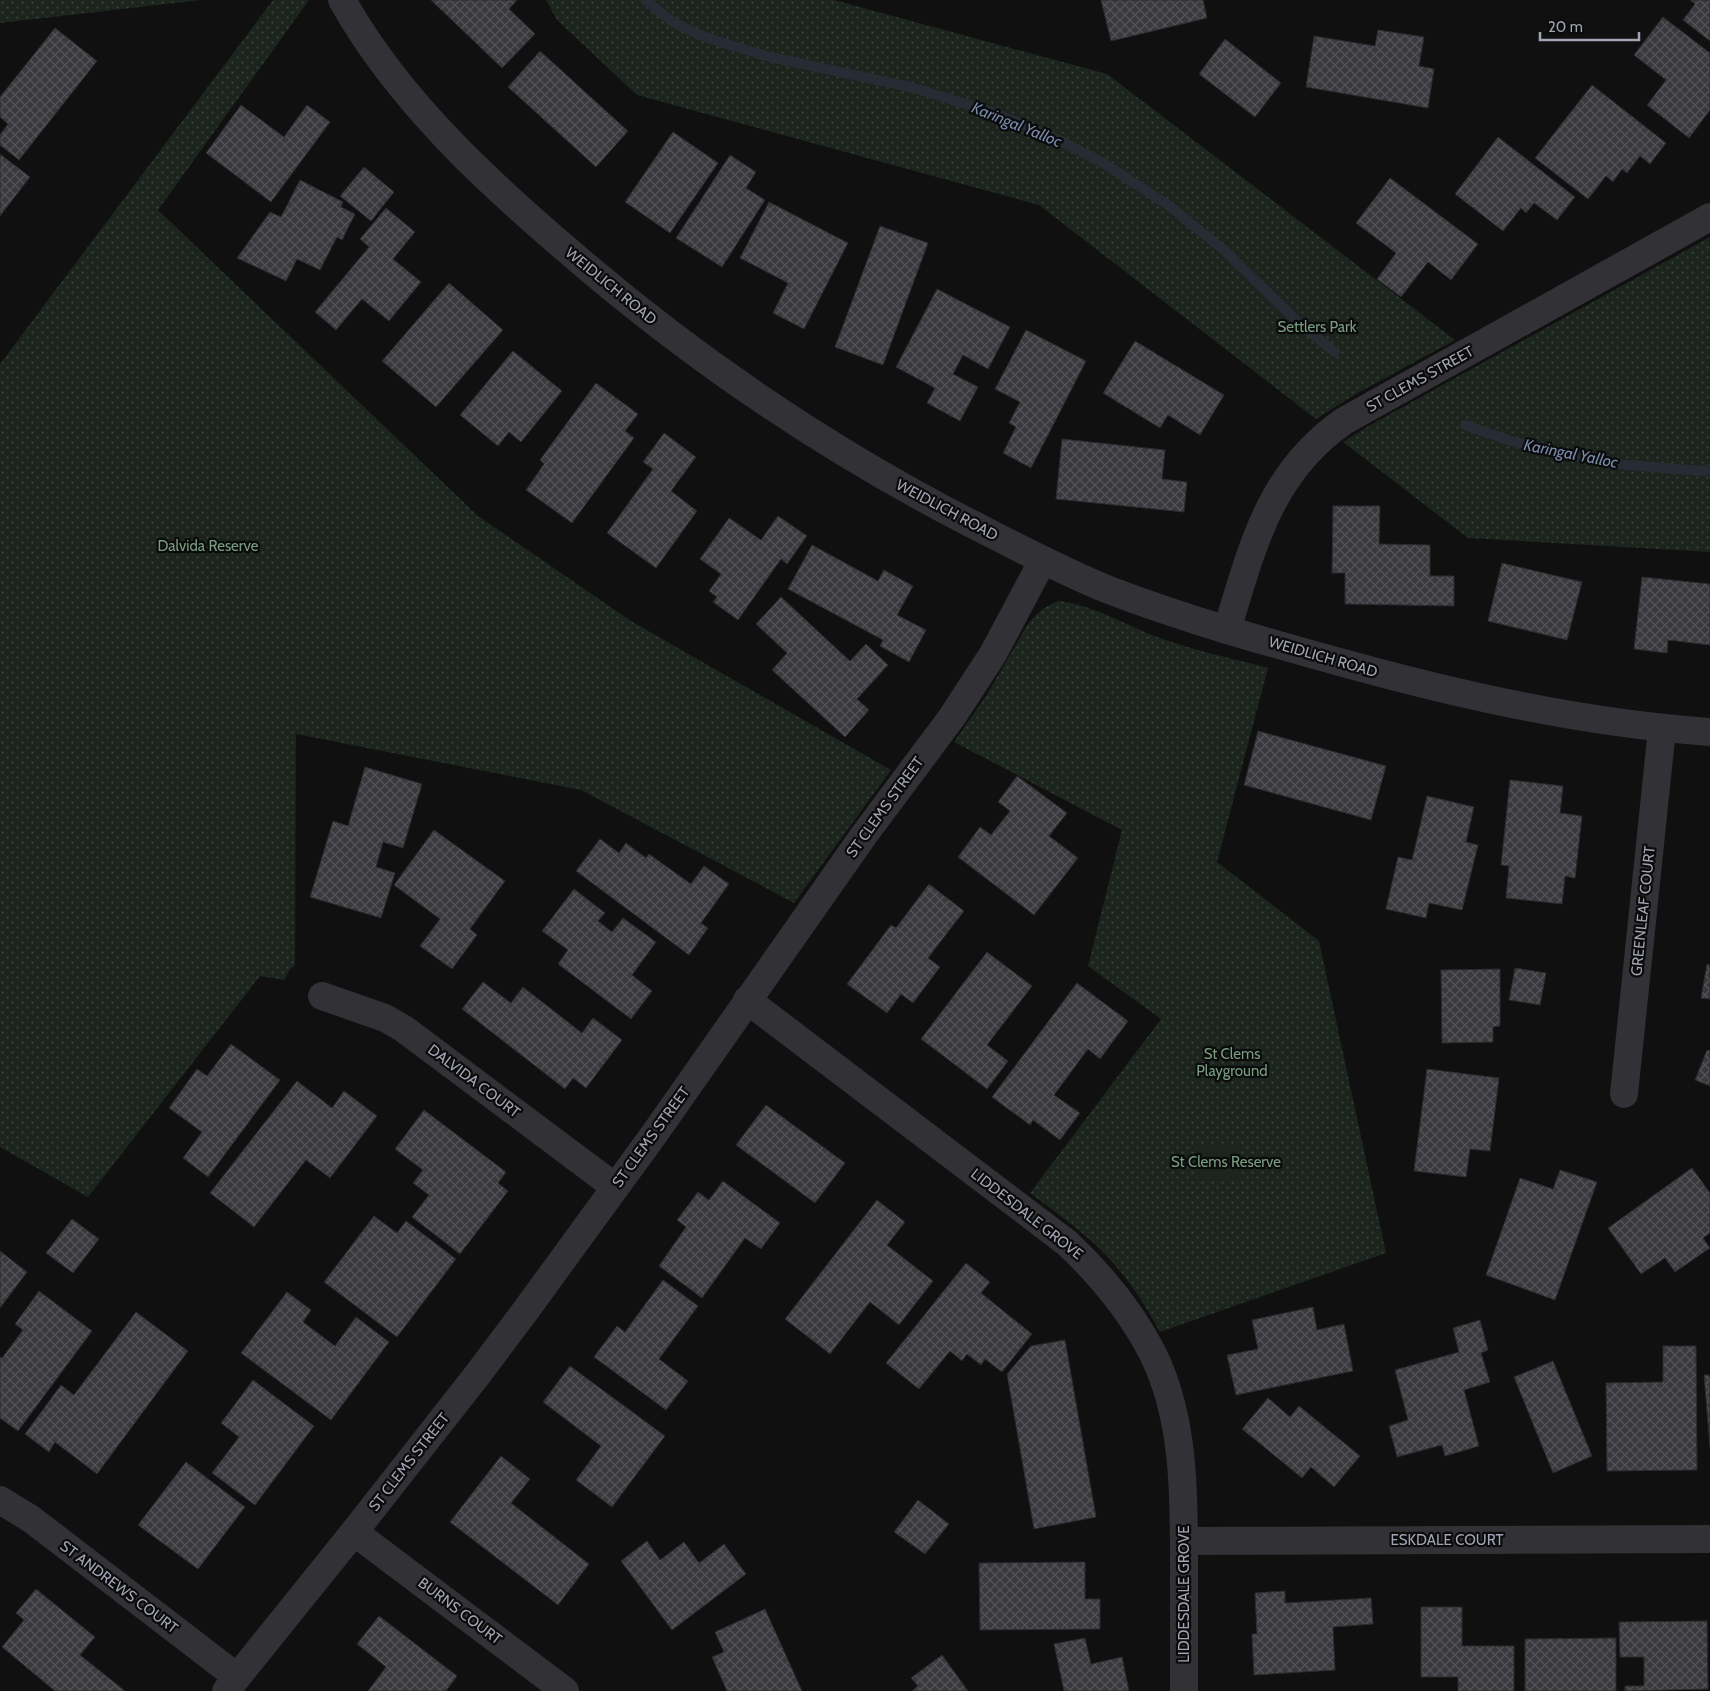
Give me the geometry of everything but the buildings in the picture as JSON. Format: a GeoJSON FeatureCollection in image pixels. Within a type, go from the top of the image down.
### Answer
{"type":"FeatureCollection","features":[{"type":"Feature","properties":{"kind":"street","name":"WEIDLICH ROAD"},"geometry":{"type":"LineString","coordinates":[[342,0],[355,24],[392,75],[436,126],[489,179],[553,238],[633,305],[724,374],[812,434],[933,504],[1043,560],[1105,588],[1174,614],[1226,630],[1412,682],[1494,701],[1578,717],[1662,729],[1710,732]]}},
{"type":"Feature","properties":{"kind":"street","name":"ST CLEMS STREET"},"geometry":{"type":"LineString","coordinates":[[1226,630],[1267,511],[1288,475],[1301,458],[1330,431],[1344,421],[1710,217]]}},
{"type":"Feature","properties":{"kind":"street","name":"ST CLEMS STREET"},"geometry":{"type":"LineString","coordinates":[[231,1684],[354,1532],[520,1318],[615,1188],[859,843],[966,697],[994,654],[1043,560]]}},
{"type":"Feature","properties":{"kind":"street","name":"GREENLEAF COURT"},"geometry":{"type":"LineString","coordinates":[[1624,1094],[1662,729]]}},
{"type":"Feature","properties":{"kind":"street","name":"DALVIDA COURT"},"geometry":{"type":"LineString","coordinates":[[322,996],[385,1018],[404,1029],[615,1188]]}},
{"type":"Feature","properties":{"kind":"street","name":"LIDDESDALE GROVE"},"geometry":{"type":"LineString","coordinates":[[747,1000],[1067,1243],[1104,1279],[1140,1330],[1154,1355],[1172,1408],[1181,1462],[1184,1541],[1184,1691]]}},
{"type":"Feature","properties":{"kind":"street","name":"ST ANDREWS COURT"},"geometry":{"type":"LineString","coordinates":[[0,1500],[31,1519],[231,1684]]}},
{"type":"Feature","properties":{"kind":"street","name":"BURNS COURT"},"geometry":{"type":"LineString","coordinates":[[354,1532],[565,1691]]}},
{"type":"Feature","properties":{"kind":"street","name":"ESKDALE COURT"},"geometry":{"type":"LineString","coordinates":[[1184,1541],[1710,1539]]}},
{"type":"Feature","properties":{"kind":"green space"},"geometry":{"type":"Polygon","coordinates":[[[0,0],[201,0],[0,23],[0,0]]]}},
{"type":"Feature","properties":{"kind":"green space","name":"Dalvida Reserve"},"geometry":{"type":"Polygon","coordinates":[[[273,0],[309,0],[158,210],[478,516],[631,621],[891,770],[794,903],[581,790],[296,734],[295,965],[290,969],[284,980],[260,976],[88,1197],[0,1147],[0,364],[273,0]]]}},
{"type":"Feature","properties":{"kind":"green space","name":"Settlers Park"},"geometry":{"type":"Polygon","coordinates":[[[546,0],[834,0],[1107,74],[1455,340],[1354,395],[1316,419],[1039,205],[637,95],[557,20],[546,0]]]}},
{"type":"Feature","properties":{"kind":"green space"},"geometry":{"type":"Polygon","coordinates":[[[1710,237],[1710,552],[1468,538],[1343,442],[1372,424],[1710,237]]]}},
{"type":"Feature","properties":{"kind":"green space","name":"St Clems Reserve"},"geometry":{"type":"Polygon","coordinates":[[[1059,601],[1098,611],[1173,643],[1268,668],[1217,862],[1319,941],[1386,1253],[1160,1332],[1134,1289],[1106,1255],[1030,1193],[1161,1019],[1088,966],[1122,830],[954,742],[986,696],[1028,624],[1042,610],[1059,601]]]}},
{"type":"Feature","properties":{"kind":"green space"},"geometry":{"type":"Polygon","coordinates":[[[1197,1145],[1241,1146],[1241,1179],[1197,1178],[1197,1145]]]}},
{"type":"Feature","properties":{"kind":"waterway","name":"Karingal Yalloc"},"geometry":{"type":"LineString","coordinates":[[646,0],[671,21],[704,37],[770,57],[910,87],[989,111],[1057,139],[1105,164],[1168,205],[1224,250],[1301,325],[1335,352]]}},
{"type":"Feature","properties":{"kind":"waterway","name":"Karingal Yalloc"},"geometry":{"type":"LineString","coordinates":[[1465,425],[1511,441],[1605,463],[1701,471],[1710,469]]}},
{"type":"Feature","properties":{"kind":"park label","name":"St Clems Playground"},"geometry":{"type":"Point","coordinates":[1232,1062]}}]}
